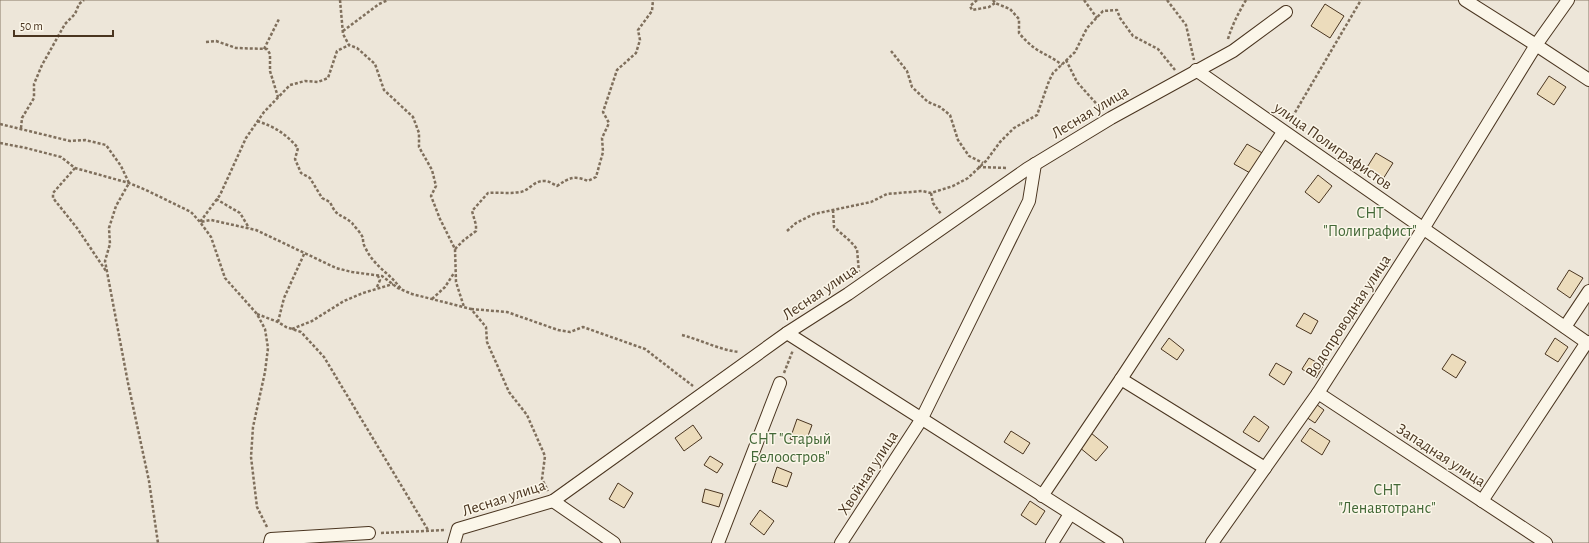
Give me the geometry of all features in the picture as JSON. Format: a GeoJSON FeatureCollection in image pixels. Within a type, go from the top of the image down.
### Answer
{"type":"FeatureCollection","features":[{"type":"Feature","properties":{"kind":"street"},"geometry":{"type":"LineString","coordinates":[[1465,0],[1536,44],[1589,80]]}},
{"type":"Feature","properties":{"kind":"street","name":"Водопроводная улица"},"geometry":{"type":"LineString","coordinates":[[1212,543],[1318,393],[1423,229],[1536,44],[1568,0]]}},
{"type":"Feature","properties":{"kind":"street","name":"Лесная улица"},"geometry":{"type":"LineString","coordinates":[[458,529],[553,501],[755,356],[792,337],[858,286],[1031,167],[1111,118],[1225,55],[1264,30],[1286,12]]}},
{"type":"Feature","properties":{"kind":"street","name":"улица Полиграфистов"},"geometry":{"type":"LineString","coordinates":[[1196,70],[1588,343]]}},
{"type":"Feature","properties":{"kind":"street"},"geometry":{"type":"LineString","coordinates":[[1042,496],[1121,379],[1283,132]]}},
{"type":"Feature","properties":{"kind":"street","name":"Хвойная улица"},"geometry":{"type":"LineString","coordinates":[[841,543],[922,420],[1029,201],[1031,167]]}},
{"type":"Feature","properties":{"kind":"street"},"geometry":{"type":"LineString","coordinates":[[1565,327],[1589,291]]}},
{"type":"Feature","properties":{"kind":"street"},"geometry":{"type":"LineString","coordinates":[[792,337],[1117,543]]}},
{"type":"Feature","properties":{"kind":"street"},"geometry":{"type":"LineString","coordinates":[[1482,501],[1588,343]]}},
{"type":"Feature","properties":{"kind":"street"},"geometry":{"type":"LineString","coordinates":[[1121,379],[1265,468]]}},
{"type":"Feature","properties":{"kind":"street"},"geometry":{"type":"LineString","coordinates":[[718,543],[780,383]]}},
{"type":"Feature","properties":{"kind":"street","name":"Западная улица"},"geometry":{"type":"LineString","coordinates":[[1318,393],[1546,543]]}},
{"type":"Feature","properties":{"kind":"street"},"geometry":{"type":"LineString","coordinates":[[553,501],[614,543]]}},
{"type":"Feature","properties":{"kind":"street"},"geometry":{"type":"LineString","coordinates":[[1052,543],[1070,514]]}},
{"type":"Feature","properties":{"kind":"street"},"geometry":{"type":"LineString","coordinates":[[454,543],[458,529]]}},
{"type":"Feature","properties":{"kind":"street"},"geometry":{"type":"LineString","coordinates":[[270,543],[271,539],[369,533]]}},
{"type":"Feature","properties":{"kind":"path"},"geometry":{"type":"LineString","coordinates":[[21,128],[22,118],[34,98],[34,84],[42,65],[65,24],[75,14],[79,4],[84,0]]}},
{"type":"Feature","properties":{"kind":"path"},"geometry":{"type":"LineString","coordinates":[[340,0],[343,31],[348,45]]}},
{"type":"Feature","properties":{"kind":"path"},"geometry":{"type":"LineString","coordinates":[[343,31],[380,4],[388,0]]}},
{"type":"Feature","properties":{"kind":"path"},"geometry":{"type":"LineString","coordinates":[[455,249],[476,231],[476,224],[472,211],[488,192],[499,191],[519,193],[527,190],[534,184],[545,180],[557,186],[565,181],[578,177],[588,181],[596,177],[603,152],[602,138],[609,123],[603,112],[617,70],[636,53],[640,40],[638,30],[652,11],[653,0]]}},
{"type":"Feature","properties":{"kind":"path"},"geometry":{"type":"LineString","coordinates":[[977,0],[970,6],[972,10],[989,7],[994,1],[1010,9],[1019,19],[1019,33],[1028,43],[1036,50],[1053,57],[1062,64]]}},
{"type":"Feature","properties":{"kind":"path"},"geometry":{"type":"LineString","coordinates":[[1084,0],[1096,18]]}},
{"type":"Feature","properties":{"kind":"path"},"geometry":{"type":"LineString","coordinates":[[1167,0],[1186,25],[1196,70]]}},
{"type":"Feature","properties":{"kind":"path"},"geometry":{"type":"LineString","coordinates":[[1225,55],[1230,31],[1246,0]]}},
{"type":"Feature","properties":{"kind":"path"},"geometry":{"type":"LineString","coordinates":[[1283,132],[1361,0]]}},
{"type":"Feature","properties":{"kind":"path"},"geometry":{"type":"LineString","coordinates":[[787,230],[796,223],[814,214],[871,202],[887,194],[922,191],[931,194],[958,184],[968,178],[984,163],[1000,142],[1014,128],[1037,115],[1053,73],[1075,52],[1087,28],[1104,11],[1118,10],[1120,18],[1133,36],[1158,49],[1181,78]]}},
{"type":"Feature","properties":{"kind":"path"},"geometry":{"type":"LineString","coordinates":[[264,49],[279,19]]}},
{"type":"Feature","properties":{"kind":"path"},"geometry":{"type":"LineString","coordinates":[[206,42],[216,41],[236,48],[267,49],[270,54],[270,71],[278,97]]}},
{"type":"Feature","properties":{"kind":"path"},"geometry":{"type":"LineString","coordinates":[[200,222],[216,199],[257,120],[290,85],[305,81],[318,82],[328,78],[337,51],[348,45],[357,48],[375,64],[384,90],[413,117],[418,133],[419,147],[432,170],[436,186],[431,196],[440,219],[455,249],[454,272],[459,296],[464,307]]}},
{"type":"Feature","properties":{"kind":"path"},"geometry":{"type":"LineString","coordinates":[[891,51],[907,71],[912,87],[928,102],[940,107],[950,115],[958,140],[969,156],[984,163]]}},
{"type":"Feature","properties":{"kind":"path"},"geometry":{"type":"LineString","coordinates":[[1066,60],[1077,82],[1111,118]]}},
{"type":"Feature","properties":{"kind":"path"},"geometry":{"type":"LineString","coordinates":[[257,120],[288,136],[298,148],[295,159],[302,173],[310,178],[322,198],[330,202],[335,213],[352,223],[362,236],[364,246],[370,256],[379,268],[396,281],[401,289]]}},
{"type":"Feature","properties":{"kind":"path"},"geometry":{"type":"LineString","coordinates":[[0,124],[70,141],[85,140],[106,145],[121,166],[129,183]]}},
{"type":"Feature","properties":{"kind":"path"},"geometry":{"type":"LineString","coordinates":[[0,143],[61,157],[75,168],[129,183],[146,190],[191,212],[211,237],[225,278],[257,314],[265,329],[268,348],[265,372],[253,427],[251,457],[257,507],[267,527],[282,538]]}},
{"type":"Feature","properties":{"kind":"path"},"geometry":{"type":"LineString","coordinates":[[978,167],[1031,167]]}},
{"type":"Feature","properties":{"kind":"path"},"geometry":{"type":"LineString","coordinates":[[75,168],[53,193],[54,198],[77,228],[106,271]]}},
{"type":"Feature","properties":{"kind":"path"},"geometry":{"type":"LineString","coordinates":[[129,183],[116,206],[109,228],[110,244],[104,261],[149,481],[158,543]]}},
{"type":"Feature","properties":{"kind":"path"},"geometry":{"type":"LineString","coordinates":[[931,194],[933,203],[945,226]]}},
{"type":"Feature","properties":{"kind":"path"},"geometry":{"type":"LineString","coordinates":[[216,199],[240,212],[249,229]]}},
{"type":"Feature","properties":{"kind":"path"},"geometry":{"type":"LineString","coordinates":[[833,210],[834,227],[850,241],[857,250],[859,263],[858,286]]}},
{"type":"Feature","properties":{"kind":"path"},"geometry":{"type":"LineString","coordinates":[[200,222],[211,220],[256,230],[336,268],[382,276],[401,289],[432,300],[471,309],[506,312],[558,330],[570,332],[583,327],[590,329],[645,349],[703,393]]}},
{"type":"Feature","properties":{"kind":"path"},"geometry":{"type":"LineString","coordinates":[[278,322],[284,298],[305,252]]}},
{"type":"Feature","properties":{"kind":"path"},"geometry":{"type":"LineString","coordinates":[[432,300],[445,287],[454,272]]}},
{"type":"Feature","properties":{"kind":"path"},"geometry":{"type":"LineString","coordinates":[[377,288],[380,280],[378,276]]}},
{"type":"Feature","properties":{"kind":"path"},"geometry":{"type":"LineString","coordinates":[[292,329],[312,321],[344,301],[377,288],[394,284]]}},
{"type":"Feature","properties":{"kind":"path"},"geometry":{"type":"LineString","coordinates":[[471,309],[486,327],[487,342],[509,392],[527,415],[545,456],[542,479],[553,501]]}},
{"type":"Feature","properties":{"kind":"path"},"geometry":{"type":"LineString","coordinates":[[257,314],[301,332],[324,357],[428,530]]}},
{"type":"Feature","properties":{"kind":"path"},"geometry":{"type":"LineString","coordinates":[[682,335],[704,341],[718,348],[749,353],[755,356]]}},
{"type":"Feature","properties":{"kind":"path"},"geometry":{"type":"LineString","coordinates":[[780,383],[792,337]]}},
{"type":"Feature","properties":{"kind":"path"},"geometry":{"type":"LineString","coordinates":[[369,533],[458,529]]}},
{"type":"Feature","properties":{"kind":"green space"},"geometry":{"type":"Polygon","coordinates":[[[0,0],[1589,0],[1589,543],[0,543],[0,0]]]}},
{"type":"Feature","properties":{"kind":"building"},"geometry":{"type":"Polygon","coordinates":[[[1325,4],[1344,16],[1330,38],[1311,26],[1325,4]]]}},
{"type":"Feature","properties":{"kind":"building"},"geometry":{"type":"Polygon","coordinates":[[[1549,76],[1566,87],[1554,105],[1537,94],[1549,76]]]}},
{"type":"Feature","properties":{"kind":"building"},"geometry":{"type":"Polygon","coordinates":[[[1247,144],[1264,154],[1252,174],[1234,164],[1247,144]]]}},
{"type":"Feature","properties":{"kind":"building"},"geometry":{"type":"Polygon","coordinates":[[[1376,153],[1393,163],[1383,179],[1366,169],[1376,153]]]}},
{"type":"Feature","properties":{"kind":"building"},"geometry":{"type":"Polygon","coordinates":[[[1318,175],[1332,186],[1319,203],[1305,192],[1318,175]]]}},
{"type":"Feature","properties":{"kind":"building"},"geometry":{"type":"Polygon","coordinates":[[[1569,270],[1583,278],[1570,298],[1557,289],[1569,270]]]}},
{"type":"Feature","properties":{"kind":"building"},"geometry":{"type":"Polygon","coordinates":[[[1304,313],[1318,321],[1311,334],[1296,326],[1304,313]]]}},
{"type":"Feature","properties":{"kind":"building"},"geometry":{"type":"Polygon","coordinates":[[[1169,338],[1184,350],[1177,360],[1161,349],[1169,338]]]}},
{"type":"Feature","properties":{"kind":"building"},"geometry":{"type":"Polygon","coordinates":[[[1555,338],[1568,347],[1558,362],[1545,354],[1555,338]]]}},
{"type":"Feature","properties":{"kind":"building"},"geometry":{"type":"Polygon","coordinates":[[[1452,354],[1466,362],[1456,378],[1442,369],[1452,354]]]}},
{"type":"Feature","properties":{"kind":"building"},"geometry":{"type":"Polygon","coordinates":[[[1309,358],[1323,366],[1316,378],[1302,369],[1309,358]]]}},
{"type":"Feature","properties":{"kind":"building"},"geometry":{"type":"Polygon","coordinates":[[[1276,363],[1292,372],[1284,385],[1269,375],[1276,363]]]}},
{"type":"Feature","properties":{"kind":"building"},"geometry":{"type":"Polygon","coordinates":[[[1316,404],[1324,410],[1315,423],[1306,417],[1316,404]]]}},
{"type":"Feature","properties":{"kind":"building"},"geometry":{"type":"Polygon","coordinates":[[[1254,416],[1269,427],[1259,442],[1243,432],[1254,416]]]}},
{"type":"Feature","properties":{"kind":"building"},"geometry":{"type":"Polygon","coordinates":[[[797,419],[812,425],[805,444],[790,439],[797,419]]]}},
{"type":"Feature","properties":{"kind":"building"},"geometry":{"type":"Polygon","coordinates":[[[693,425],[702,438],[684,451],[675,438],[693,425]]]}},
{"type":"Feature","properties":{"kind":"building"},"geometry":{"type":"Polygon","coordinates":[[[1310,428],[1330,441],[1322,455],[1301,441],[1310,428]]]}},
{"type":"Feature","properties":{"kind":"building"},"geometry":{"type":"Polygon","coordinates":[[[1011,431],[1030,443],[1023,454],[1004,442],[1011,431]]]}},
{"type":"Feature","properties":{"kind":"building"},"geometry":{"type":"Polygon","coordinates":[[[1091,433],[1108,447],[1096,461],[1079,447],[1091,433]]]}},
{"type":"Feature","properties":{"kind":"building"},"geometry":{"type":"Polygon","coordinates":[[[710,456],[723,464],[717,473],[704,465],[710,456]]]}},
{"type":"Feature","properties":{"kind":"building"},"geometry":{"type":"Polygon","coordinates":[[[777,467],[792,473],[787,487],[772,482],[777,467]]]}},
{"type":"Feature","properties":{"kind":"building"},"geometry":{"type":"Polygon","coordinates":[[[618,483],[633,493],[624,508],[609,499],[618,483]]]}},
{"type":"Feature","properties":{"kind":"building"},"geometry":{"type":"Polygon","coordinates":[[[705,489],[723,494],[719,507],[702,502],[705,489]]]}},
{"type":"Feature","properties":{"kind":"building"},"geometry":{"type":"Polygon","coordinates":[[[1030,501],[1045,511],[1036,525],[1021,515],[1030,501]]]}},
{"type":"Feature","properties":{"kind":"building"},"geometry":{"type":"Polygon","coordinates":[[[760,510],[774,521],[764,535],[750,524],[760,510]]]}},
{"type":"Feature","properties":{"kind":"park label","name":"СНТ \"Полиграфист\""},"geometry":{"type":"Point","coordinates":[1370,222]}},
{"type":"Feature","properties":{"kind":"park label","name":"СНТ \"Старый Белоостров\""},"geometry":{"type":"Point","coordinates":[790,448]}},
{"type":"Feature","properties":{"kind":"park label","name":"СНТ \"Ленавтотранс\""},"geometry":{"type":"Point","coordinates":[1387,499]}}]}
